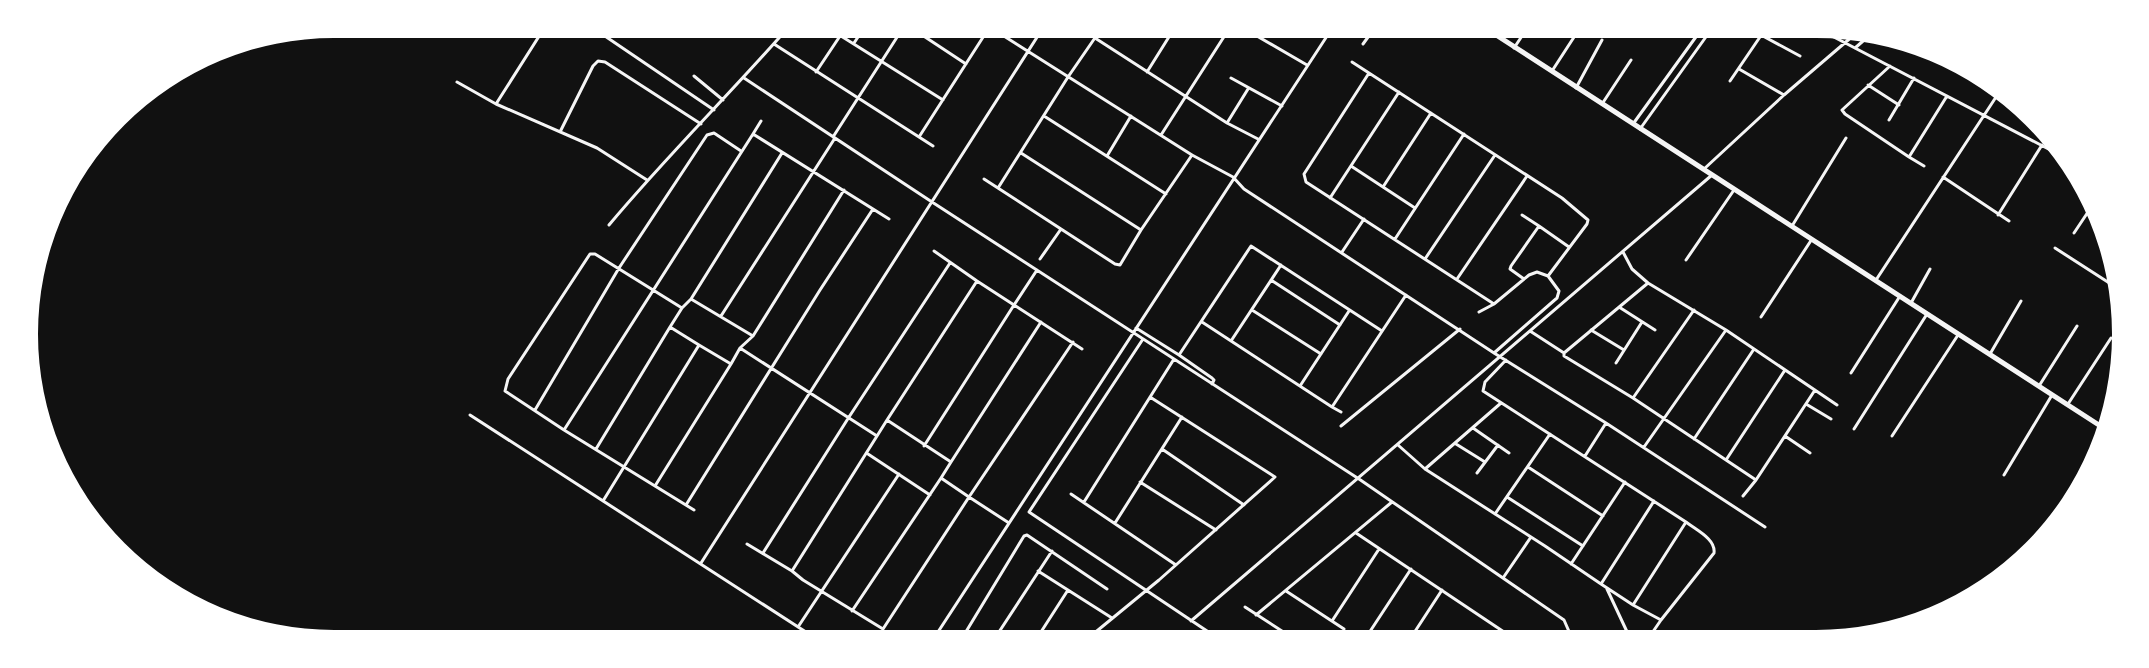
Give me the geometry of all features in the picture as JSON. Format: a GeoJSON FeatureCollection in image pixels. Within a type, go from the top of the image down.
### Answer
{"type":"FeatureCollection","features":[{"type":"Feature","properties":{"kind":"main road"},"geometry":{"type":"LineString","coordinates":[[1499,37],[2097,424]]}},
{"type":"Feature","properties":{"kind":"street"},"geometry":{"type":"LineString","coordinates":[[496,104],[538,37]]}},
{"type":"Feature","properties":{"kind":"street"},"geometry":{"type":"LineString","coordinates":[[606,37],[714,110]]}},
{"type":"Feature","properties":{"kind":"street"},"geometry":{"type":"LineString","coordinates":[[609,226],[647,180],[744,78],[780,37]]}},
{"type":"Feature","properties":{"kind":"street"},"geometry":{"type":"LineString","coordinates":[[816,72],[839,37]]}},
{"type":"Feature","properties":{"kind":"street"},"geometry":{"type":"LineString","coordinates":[[842,37],[943,100]]}},
{"type":"Feature","properties":{"kind":"street"},"geometry":{"type":"LineString","coordinates":[[854,43],[858,37]]}},
{"type":"Feature","properties":{"kind":"street"},"geometry":{"type":"LineString","coordinates":[[721,316],[897,37]]}},
{"type":"Feature","properties":{"kind":"street"},"geometry":{"type":"LineString","coordinates":[[925,37],[966,64]]}},
{"type":"Feature","properties":{"kind":"street"},"geometry":{"type":"LineString","coordinates":[[919,137],[983,37]]}},
{"type":"Feature","properties":{"kind":"street"},"geometry":{"type":"LineString","coordinates":[[1005,37],[1192,155],[1233,177],[1244,189],[1500,357],[1644,447],[1765,527]]}},
{"type":"Feature","properties":{"kind":"street"},"geometry":{"type":"LineString","coordinates":[[701,563],[1038,37]]}},
{"type":"Feature","properties":{"kind":"street"},"geometry":{"type":"LineString","coordinates":[[1147,72],[1169,37]]}},
{"type":"Feature","properties":{"kind":"street"},"geometry":{"type":"LineString","coordinates":[[1161,135],[1224,37]]}},
{"type":"Feature","properties":{"kind":"street"},"geometry":{"type":"LineString","coordinates":[[1258,37],[1306,65]]}},
{"type":"Feature","properties":{"kind":"street"},"geometry":{"type":"LineString","coordinates":[[939,630],[1233,177],[1282,106],[1306,65],[1326,37]]}},
{"type":"Feature","properties":{"kind":"street"},"geometry":{"type":"LineString","coordinates":[[1363,44],[1368,37]]}},
{"type":"Feature","properties":{"kind":"street"},"geometry":{"type":"LineString","coordinates":[[1514,48],[1521,37]]}},
{"type":"Feature","properties":{"kind":"street"},"geometry":{"type":"LineString","coordinates":[[1552,71],[1574,37]]}},
{"type":"Feature","properties":{"kind":"street"},"geometry":{"type":"LineString","coordinates":[[1633,125],[1696,37]]}},
{"type":"Feature","properties":{"kind":"street"},"geometry":{"type":"LineString","coordinates":[[1640,129],[1706,37]]}},
{"type":"Feature","properties":{"kind":"street"},"geometry":{"type":"LineString","coordinates":[[1730,81],[1761,37]]}},
{"type":"Feature","properties":{"kind":"street"},"geometry":{"type":"LineString","coordinates":[[1766,37],[1800,56]]}},
{"type":"Feature","properties":{"kind":"street"},"geometry":{"type":"LineString","coordinates":[[998,188],[1095,38],[1226,123],[1258,139]]}},
{"type":"Feature","properties":{"kind":"street"},"geometry":{"type":"LineString","coordinates":[[1838,38],[2042,145],[1998,215]]}},
{"type":"Feature","properties":{"kind":"street"},"geometry":{"type":"LineString","coordinates":[[1704,169],[1784,95],[1848,39]]}},
{"type":"Feature","properties":{"kind":"street"},"geometry":{"type":"LineString","coordinates":[[1576,88],[1602,40]]}},
{"type":"Feature","properties":{"kind":"street"},"geometry":{"type":"LineString","coordinates":[[1855,48],[1863,41]]}},
{"type":"Feature","properties":{"kind":"street"},"geometry":{"type":"LineString","coordinates":[[774,44],[933,146]]}},
{"type":"Feature","properties":{"kind":"street"},"geometry":{"type":"LineString","coordinates":[[1602,104],[1630,60]]}},
{"type":"Feature","properties":{"kind":"street"},"geometry":{"type":"LineString","coordinates":[[560,132],[593,66],[598,61],[605,62],[701,124]]}},
{"type":"Feature","properties":{"kind":"street"},"geometry":{"type":"LineString","coordinates":[[1352,62],[1562,198],[1585,216],[1587,224],[1548,276]]}},
{"type":"Feature","properties":{"kind":"street"},"geometry":{"type":"LineString","coordinates":[[1890,66],[1842,110],[1845,114],[1924,166]]}},
{"type":"Feature","properties":{"kind":"street"},"geometry":{"type":"LineString","coordinates":[[1739,69],[1784,95]]}},
{"type":"Feature","properties":{"kind":"street"},"geometry":{"type":"LineString","coordinates":[[1369,73],[1304,174],[1306,182],[1494,304]]}},
{"type":"Feature","properties":{"kind":"street"},"geometry":{"type":"LineString","coordinates":[[694,76],[723,100]]}},
{"type":"Feature","properties":{"kind":"street"},"geometry":{"type":"LineString","coordinates":[[744,78],[1359,479],[1564,620],[1568,630]]}},
{"type":"Feature","properties":{"kind":"street"},"geometry":{"type":"LineString","coordinates":[[1231,78],[1282,106]]}},
{"type":"Feature","properties":{"kind":"street"},"geometry":{"type":"LineString","coordinates":[[1889,120],[1914,78]]}},
{"type":"Feature","properties":{"kind":"street"},"geometry":{"type":"LineString","coordinates":[[457,82],[496,104],[604,151],[647,180]]}},
{"type":"Feature","properties":{"kind":"street"},"geometry":{"type":"LineString","coordinates":[[1868,86],[1898,105]]}},
{"type":"Feature","properties":{"kind":"street"},"geometry":{"type":"LineString","coordinates":[[1226,123],[1248,89]]}},
{"type":"Feature","properties":{"kind":"street"},"geometry":{"type":"LineString","coordinates":[[1330,198],[1399,92]]}},
{"type":"Feature","properties":{"kind":"street"},"geometry":{"type":"LineString","coordinates":[[1909,157],[1947,96]]}},
{"type":"Feature","properties":{"kind":"street"},"geometry":{"type":"LineString","coordinates":[[1876,280],[1995,99]]}},
{"type":"Feature","properties":{"kind":"street"},"geometry":{"type":"LineString","coordinates":[[1383,187],[1431,113]]}},
{"type":"Feature","properties":{"kind":"street"},"geometry":{"type":"LineString","coordinates":[[1044,116],[1166,194]]}},
{"type":"Feature","properties":{"kind":"street"},"geometry":{"type":"LineString","coordinates":[[1107,156],[1131,116]]}},
{"type":"Feature","properties":{"kind":"street"},"geometry":{"type":"LineString","coordinates":[[564,430],[761,121]]}},
{"type":"Feature","properties":{"kind":"street"},"geometry":{"type":"LineString","coordinates":[[535,410],[619,268],[709,134],[714,134],[741,151]]}},
{"type":"Feature","properties":{"kind":"street"},"geometry":{"type":"LineString","coordinates":[[752,134],[814,171],[889,220]]}},
{"type":"Feature","properties":{"kind":"street"},"geometry":{"type":"LineString","coordinates":[[1395,239],[1464,134]]}},
{"type":"Feature","properties":{"kind":"street"},"geometry":{"type":"LineString","coordinates":[[1792,226],[1846,138]]}},
{"type":"Feature","properties":{"kind":"street"},"geometry":{"type":"LineString","coordinates":[[596,449],[670,327],[691,298],[782,153]]}},
{"type":"Feature","properties":{"kind":"street"},"geometry":{"type":"LineString","coordinates":[[1022,153],[1141,230]]}},
{"type":"Feature","properties":{"kind":"street"},"geometry":{"type":"LineString","coordinates":[[984,180],[1118,265],[1123,263],[1141,230],[1192,155]]}},
{"type":"Feature","properties":{"kind":"street"},"geometry":{"type":"LineString","coordinates":[[1425,259],[1495,155]]}},
{"type":"Feature","properties":{"kind":"street"},"geometry":{"type":"LineString","coordinates":[[1350,166],[1415,208]]}},
{"type":"Feature","properties":{"kind":"street"},"geometry":{"type":"LineString","coordinates":[[1191,621],[1712,175]]}},
{"type":"Feature","properties":{"kind":"street"},"geometry":{"type":"LineString","coordinates":[[1456,279],[1528,176]]}},
{"type":"Feature","properties":{"kind":"street"},"geometry":{"type":"LineString","coordinates":[[1943,176],[2009,221]]}},
{"type":"Feature","properties":{"kind":"street"},"geometry":{"type":"LineString","coordinates":[[656,486],[740,348],[753,336],[844,190]]}},
{"type":"Feature","properties":{"kind":"street"},"geometry":{"type":"LineString","coordinates":[[1686,260],[1734,190]]}},
{"type":"Feature","properties":{"kind":"street"},"geometry":{"type":"LineString","coordinates":[[686,505],[771,368],[873,210]]}},
{"type":"Feature","properties":{"kind":"street"},"geometry":{"type":"LineString","coordinates":[[1522,214],[1569,247]]}},
{"type":"Feature","properties":{"kind":"street"},"geometry":{"type":"LineString","coordinates":[[2074,233],[2086,215]]}},
{"type":"Feature","properties":{"kind":"street"},"geometry":{"type":"LineString","coordinates":[[1342,252],[1364,219]]}},
{"type":"Feature","properties":{"kind":"street"},"geometry":{"type":"LineString","coordinates":[[1524,278],[1510,269],[1539,226]]}},
{"type":"Feature","properties":{"kind":"street"},"geometry":{"type":"LineString","coordinates":[[1040,259],[1061,229]]}},
{"type":"Feature","properties":{"kind":"street"},"geometry":{"type":"LineString","coordinates":[[1761,317],[1812,239]]}},
{"type":"Feature","properties":{"kind":"street"},"geometry":{"type":"LineString","coordinates":[[1179,355],[1251,246],[1382,331]]}},
{"type":"Feature","properties":{"kind":"street"},"geometry":{"type":"LineString","coordinates":[[2055,248],[2107,281]]}},
{"type":"Feature","properties":{"kind":"street"},"geometry":{"type":"LineString","coordinates":[[934,251],[977,282],[1082,348]]}},
{"type":"Feature","properties":{"kind":"street"},"geometry":{"type":"LineString","coordinates":[[1623,252],[1632,269],[1648,283],[1726,330],[1837,405]]}},
{"type":"Feature","properties":{"kind":"street"},"geometry":{"type":"LineString","coordinates":[[682,308],[651,291],[619,268],[595,254],[588,256],[508,379],[506,391],[564,430],[694,510]]}},
{"type":"Feature","properties":{"kind":"street"},"geometry":{"type":"LineString","coordinates":[[763,553],[950,263]]}},
{"type":"Feature","properties":{"kind":"street"},"geometry":{"type":"LineString","coordinates":[[1231,341],[1281,266]]}},
{"type":"Feature","properties":{"kind":"street"},"geometry":{"type":"LineString","coordinates":[[1911,303],[1930,269]]}},
{"type":"Feature","properties":{"kind":"street"},"geometry":{"type":"LineString","coordinates":[[924,446],[1037,270]]}},
{"type":"Feature","properties":{"kind":"street"},"geometry":{"type":"LineString","coordinates":[[1479,312],[1494,304],[1524,278],[1537,272],[1548,276],[1559,291],[1557,298],[1494,353]]}},
{"type":"Feature","properties":{"kind":"street"},"geometry":{"type":"LineString","coordinates":[[1271,280],[1340,325]]}},
{"type":"Feature","properties":{"kind":"street"},"geometry":{"type":"LineString","coordinates":[[792,571],[977,282]]}},
{"type":"Feature","properties":{"kind":"street"},"geometry":{"type":"LineString","coordinates":[[1564,353],[1648,283]]}},
{"type":"Feature","properties":{"kind":"street"},"geometry":{"type":"LineString","coordinates":[[1332,407],[1406,295]]}},
{"type":"Feature","properties":{"kind":"street"},"geometry":{"type":"LineString","coordinates":[[1850,372],[1900,296]]}},
{"type":"Feature","properties":{"kind":"street"},"geometry":{"type":"LineString","coordinates":[[691,298],[753,336]]}},
{"type":"Feature","properties":{"kind":"street"},"geometry":{"type":"LineString","coordinates":[[1990,355],[2021,301]]}},
{"type":"Feature","properties":{"kind":"street"},"geometry":{"type":"LineString","coordinates":[[1619,307],[1655,330]]}},
{"type":"Feature","properties":{"kind":"street"},"geometry":{"type":"LineString","coordinates":[[1252,310],[1321,354]]}},
{"type":"Feature","properties":{"kind":"street"},"geometry":{"type":"LineString","coordinates":[[1633,398],[1694,310]]}},
{"type":"Feature","properties":{"kind":"street"},"geometry":{"type":"LineString","coordinates":[[1300,386],[1350,311]]}},
{"type":"Feature","properties":{"kind":"street"},"geometry":{"type":"LineString","coordinates":[[1854,429],[1927,313]]}},
{"type":"Feature","properties":{"kind":"street"},"geometry":{"type":"LineString","coordinates":[[852,611],[930,495],[1041,322]]}},
{"type":"Feature","properties":{"kind":"street"},"geometry":{"type":"LineString","coordinates":[[1202,322],[1341,412]]}},
{"type":"Feature","properties":{"kind":"street"},"geometry":{"type":"LineString","coordinates":[[1616,363],[1642,322]]}},
{"type":"Feature","properties":{"kind":"street"},"geometry":{"type":"LineString","coordinates":[[2038,387],[2077,326]]}},
{"type":"Feature","properties":{"kind":"street"},"geometry":{"type":"LineString","coordinates":[[670,327],[731,364]]}},
{"type":"Feature","properties":{"kind":"street"},"geometry":{"type":"LineString","coordinates":[[1136,328],[1212,378],[1214,380],[1212,384]]}},
{"type":"Feature","properties":{"kind":"street"},"geometry":{"type":"LineString","coordinates":[[1341,426],[1460,330]]}},
{"type":"Feature","properties":{"kind":"street"},"geometry":{"type":"LineString","coordinates":[[1591,330],[1624,350]]}},
{"type":"Feature","properties":{"kind":"street"},"geometry":{"type":"LineString","coordinates":[[1644,447],[1726,330]]}},
{"type":"Feature","properties":{"kind":"street"},"geometry":{"type":"LineString","coordinates":[[1530,331],[1564,353],[1564,356],[1633,398],[1756,480]]}},
{"type":"Feature","properties":{"kind":"street"},"geometry":{"type":"LineString","coordinates":[[1892,436],[1958,334]]}},
{"type":"Feature","properties":{"kind":"street"},"geometry":{"type":"LineString","coordinates":[[2067,405],[2111,338]]}},
{"type":"Feature","properties":{"kind":"street"},"geometry":{"type":"LineString","coordinates":[[1143,339],[1029,512],[1205,630]]}},
{"type":"Feature","properties":{"kind":"street"},"geometry":{"type":"LineString","coordinates":[[747,544],[852,611],[881,628],[885,627],[1073,342]]}},
{"type":"Feature","properties":{"kind":"street"},"geometry":{"type":"LineString","coordinates":[[603,501],[699,345]]}},
{"type":"Feature","properties":{"kind":"street"},"geometry":{"type":"LineString","coordinates":[[740,348],[877,436]]}},
{"type":"Feature","properties":{"kind":"street"},"geometry":{"type":"LineString","coordinates":[[1694,439],[1754,349]]}},
{"type":"Feature","properties":{"kind":"street"},"geometry":{"type":"LineString","coordinates":[[1084,502],[1174,359]]}},
{"type":"Feature","properties":{"kind":"street"},"geometry":{"type":"LineString","coordinates":[[1506,360],[1483,386],[1484,391],[1686,522],[1712,542],[1715,548],[1714,553],[1654,630]]}},
{"type":"Feature","properties":{"kind":"street"},"geometry":{"type":"LineString","coordinates":[[1726,460],[1785,370]]}},
{"type":"Feature","properties":{"kind":"street"},"geometry":{"type":"LineString","coordinates":[[1743,496],[1756,480],[1815,390]]}},
{"type":"Feature","properties":{"kind":"street"},"geometry":{"type":"LineString","coordinates":[[2004,475],[2052,395]]}},
{"type":"Feature","properties":{"kind":"street"},"geometry":{"type":"LineString","coordinates":[[1098,630],[1176,565],[1275,478],[1150,397]]}},
{"type":"Feature","properties":{"kind":"street"},"geometry":{"type":"LineString","coordinates":[[1425,469],[1501,403]]}},
{"type":"Feature","properties":{"kind":"street"},"geometry":{"type":"LineString","coordinates":[[1806,404],[1831,419]]}},
{"type":"Feature","properties":{"kind":"street"},"geometry":{"type":"LineString","coordinates":[[470,415],[803,630]]}},
{"type":"Feature","properties":{"kind":"street"},"geometry":{"type":"LineString","coordinates":[[1115,523],[1182,417]]}},
{"type":"Feature","properties":{"kind":"street"},"geometry":{"type":"LineString","coordinates":[[887,420],[950,462]]}},
{"type":"Feature","properties":{"kind":"street"},"geometry":{"type":"LineString","coordinates":[[1585,456],[1606,423]]}},
{"type":"Feature","properties":{"kind":"street"},"geometry":{"type":"LineString","coordinates":[[1473,428],[1509,453]]}},
{"type":"Feature","properties":{"kind":"street"},"geometry":{"type":"LineString","coordinates":[[1495,514],[1550,434]]}},
{"type":"Feature","properties":{"kind":"street"},"geometry":{"type":"LineString","coordinates":[[1785,436],[1810,453]]}},
{"type":"Feature","properties":{"kind":"street"},"geometry":{"type":"LineString","coordinates":[[1456,444],[1485,462]]}},
{"type":"Feature","properties":{"kind":"street"},"geometry":{"type":"LineString","coordinates":[[1398,445],[1425,469],[1600,584],[1660,620]]}},
{"type":"Feature","properties":{"kind":"street"},"geometry":{"type":"LineString","coordinates":[[1477,473],[1498,445]]}},
{"type":"Feature","properties":{"kind":"street"},"geometry":{"type":"LineString","coordinates":[[1162,449],[1244,505]]}},
{"type":"Feature","properties":{"kind":"street"},"geometry":{"type":"LineString","coordinates":[[868,454],[930,495]]}},
{"type":"Feature","properties":{"kind":"street"},"geometry":{"type":"LineString","coordinates":[[1528,466],[1603,516]]}},
{"type":"Feature","properties":{"kind":"street"},"geometry":{"type":"LineString","coordinates":[[798,627],[899,474]]}},
{"type":"Feature","properties":{"kind":"street"},"geometry":{"type":"LineString","coordinates":[[941,478],[1009,523]]}},
{"type":"Feature","properties":{"kind":"street"},"geometry":{"type":"LineString","coordinates":[[1140,482],[1216,530]]}},
{"type":"Feature","properties":{"kind":"street"},"geometry":{"type":"LineString","coordinates":[[1572,564],[1624,482]]}},
{"type":"Feature","properties":{"kind":"street"},"geometry":{"type":"LineString","coordinates":[[1071,494],[1176,565]]}},
{"type":"Feature","properties":{"kind":"street"},"geometry":{"type":"LineString","coordinates":[[1507,497],[1583,546]]}},
{"type":"Feature","properties":{"kind":"street"},"geometry":{"type":"LineString","coordinates":[[1600,584],[1654,501]]}},
{"type":"Feature","properties":{"kind":"street"},"geometry":{"type":"LineString","coordinates":[[1256,615],[1392,502]]}},
{"type":"Feature","properties":{"kind":"street"},"geometry":{"type":"LineString","coordinates":[[1633,605],[1686,522]]}},
{"type":"Feature","properties":{"kind":"street"},"geometry":{"type":"LineString","coordinates":[[1356,533],[1501,630]]}},
{"type":"Feature","properties":{"kind":"street"},"geometry":{"type":"LineString","coordinates":[[967,630],[1027,534],[1107,589]]}},
{"type":"Feature","properties":{"kind":"street"},"geometry":{"type":"LineString","coordinates":[[1503,578],[1531,538]]}},
{"type":"Feature","properties":{"kind":"street"},"geometry":{"type":"LineString","coordinates":[[1332,621],[1380,549]]}},
{"type":"Feature","properties":{"kind":"street"},"geometry":{"type":"LineString","coordinates":[[1000,630],[1052,551]]}},
{"type":"Feature","properties":{"kind":"street"},"geometry":{"type":"LineString","coordinates":[[1371,630],[1411,569]]}},
{"type":"Feature","properties":{"kind":"street"},"geometry":{"type":"LineString","coordinates":[[1038,571],[1112,618]]}},
{"type":"Feature","properties":{"kind":"street"},"geometry":{"type":"LineString","coordinates":[[1607,588],[1626,630]]}},
{"type":"Feature","properties":{"kind":"street"},"geometry":{"type":"LineString","coordinates":[[1042,630],[1068,590]]}},
{"type":"Feature","properties":{"kind":"street"},"geometry":{"type":"LineString","coordinates":[[1286,590],[1344,629]]}},
{"type":"Feature","properties":{"kind":"street"},"geometry":{"type":"LineString","coordinates":[[1416,630],[1442,590]]}},
{"type":"Feature","properties":{"kind":"street"},"geometry":{"type":"LineString","coordinates":[[1245,607],[1279,630]]}}]}
